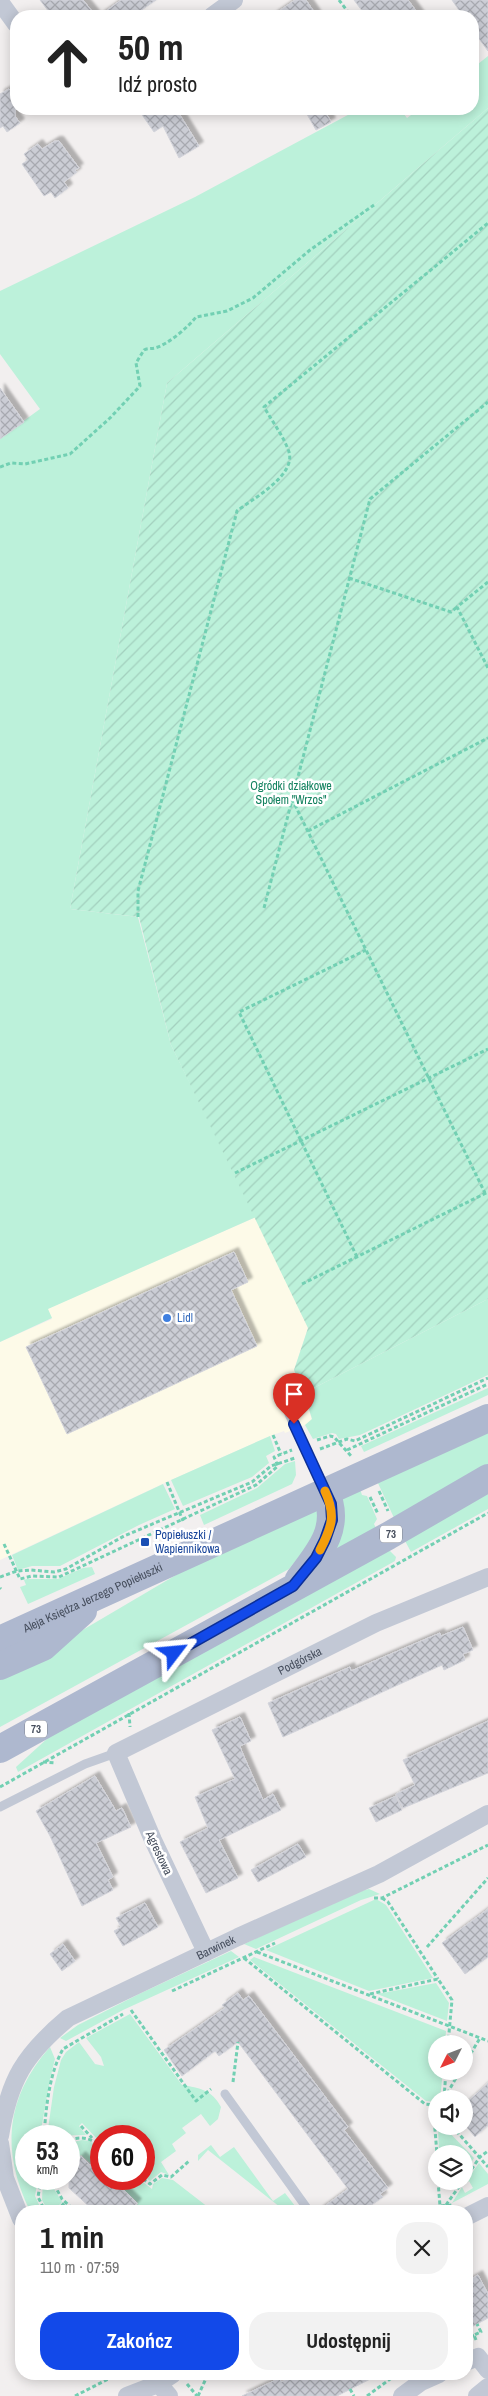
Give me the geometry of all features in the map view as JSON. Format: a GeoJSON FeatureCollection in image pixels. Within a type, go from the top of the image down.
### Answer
{"type":"FeatureCollection","features":[{"type":"Feature","properties":{"kind":"main road","name":"Aleja Księdza Jerzego Popiełuszki"},"geometry":{"type":"LineString","coordinates":[[0,1640],[488,1418]]}},
{"type":"Feature","properties":{"kind":"main road","name":"73"},"geometry":{"type":"LineString","coordinates":[[0,1749],[293,1586],[388,1536],[488,1478]]}},
{"type":"Feature","properties":{"kind":"main road"},"geometry":{"type":"LineString","coordinates":[[293,1586],[316,1558],[329,1531],[332,1512],[325,1491]]}},
{"type":"Feature","properties":{"kind":"main road"},"geometry":{"type":"LineString","coordinates":[[0,1666],[43,1647],[105,1592]]}},
{"type":"Feature","properties":{"kind":"street"},"geometry":{"type":"LineString","coordinates":[[220,10],[234,0]]}},
{"type":"Feature","properties":{"kind":"street"},"geometry":{"type":"LineString","coordinates":[[0,2],[10,16]]}},
{"type":"Feature","properties":{"kind":"street","name":"Podgórska"},"geometry":{"type":"LineString","coordinates":[[116,1752],[376,1623],[488,1577]]}},
{"type":"Feature","properties":{"kind":"street","name":"Agrestowa"},"geometry":{"type":"LineString","coordinates":[[116,1752],[153,1840],[206,1952]]}},
{"type":"Feature","properties":{"kind":"street","name":"Barwinek"},"geometry":{"type":"LineString","coordinates":[[0,2136],[5,2106],[13,2083],[26,2060],[47,2036],[68,2018],[206,1952],[379,1874],[488,1814]]}},
{"type":"Feature","properties":{"kind":"street"},"geometry":{"type":"LineString","coordinates":[[0,2143],[7,2185],[15,2205]]}},
{"type":"Feature","properties":{"kind":"street"},"geometry":{"type":"LineString","coordinates":[[473,2214],[488,2206]]}},
{"type":"Feature","properties":{"kind":"street"},"geometry":{"type":"LineString","coordinates":[[473,2360],[478,2358],[488,2370]]}},
{"type":"Feature","properties":{"kind":"street"},"geometry":{"type":"LineString","coordinates":[[402,2396],[425,2380]]}},
{"type":"Feature","properties":{"kind":"street"},"geometry":{"type":"LineString","coordinates":[[127,2396],[162,2382]]}},
{"type":"Feature","properties":{"kind":"street"},"geometry":{"type":"LineString","coordinates":[[477,2396],[488,2387]]}},
{"type":"Feature","properties":{"kind":"lane"},"geometry":{"type":"LineString","coordinates":[[290,1414],[325,1491]]}},
{"type":"Feature","properties":{"kind":"lane"},"geometry":{"type":"LineString","coordinates":[[0,1807],[76,1768],[116,1752]]}},
{"type":"Feature","properties":{"kind":"lane"},"geometry":{"type":"LineString","coordinates":[[225,2094],[306,2205]]}},
{"type":"Feature","properties":{"kind":"path"},"geometry":{"type":"LineString","coordinates":[[0,467],[11,462],[25,464],[70,454],[78,449],[140,386],[136,363],[144,350],[156,348],[182,332],[189,327],[196,317],[227,311],[253,298],[310,250],[374,205]]}},
{"type":"Feature","properties":{"kind":"path"},"geometry":{"type":"LineString","coordinates":[[138,917],[138,891],[237,511],[280,479],[287,467],[289,454],[264,407],[488,223]]}},
{"type":"Feature","properties":{"kind":"path"},"geometry":{"type":"LineString","coordinates":[[264,908],[370,499],[488,402]]}},
{"type":"Feature","properties":{"kind":"path"},"geometry":{"type":"LineString","coordinates":[[349,578],[451,612],[488,582]]}},
{"type":"Feature","properties":{"kind":"path"},"geometry":{"type":"LineString","coordinates":[[457,607],[488,668]]}},
{"type":"Feature","properties":{"kind":"path"},"geometry":{"type":"LineString","coordinates":[[308,831],[488,738]]}},
{"type":"Feature","properties":{"kind":"path"},"geometry":{"type":"LineString","coordinates":[[292,798],[428,1077],[487,1193],[302,1284]]}},
{"type":"Feature","properties":{"kind":"path"},"geometry":{"type":"LineString","coordinates":[[356,1257],[239,1012],[366,950]]}},
{"type":"Feature","properties":{"kind":"path"},"geometry":{"type":"LineString","coordinates":[[235,1173],[488,1049]]}},
{"type":"Feature","properties":{"kind":"path"},"geometry":{"type":"LineString","coordinates":[[319,1449],[347,1439],[355,1441],[488,1378]]}},
{"type":"Feature","properties":{"kind":"path"},"geometry":{"type":"LineString","coordinates":[[314,1441],[330,1436],[347,1450],[488,1384]]}},
{"type":"Feature","properties":{"kind":"path"},"geometry":{"type":"LineString","coordinates":[[273,1435],[281,1454]]}},
{"type":"Feature","properties":{"kind":"path"},"geometry":{"type":"LineString","coordinates":[[355,1441],[361,1454]]}},
{"type":"Feature","properties":{"kind":"path"},"geometry":{"type":"LineString","coordinates":[[4,1544],[17,1571],[19,1580],[32,1576],[59,1577],[88,1562],[112,1554],[183,1521],[256,1485],[278,1466],[274,1456],[293,1450]]}},
{"type":"Feature","properties":{"kind":"path"},"geometry":{"type":"LineString","coordinates":[[0,1577],[17,1571],[60,1571],[124,1536],[252,1482],[276,1464],[294,1458]]}},
{"type":"Feature","properties":{"kind":"path"},"geometry":{"type":"LineString","coordinates":[[167,1482],[183,1521]]}},
{"type":"Feature","properties":{"kind":"path"},"geometry":{"type":"LineString","coordinates":[[378,1490],[389,1514]]}},
{"type":"Feature","properties":{"kind":"path"},"geometry":{"type":"LineString","coordinates":[[369,1494],[380,1518]]}},
{"type":"Feature","properties":{"kind":"path"},"geometry":{"type":"LineString","coordinates":[[0,1787],[409,1555],[488,1513]]}},
{"type":"Feature","properties":{"kind":"path"},"geometry":{"type":"LineString","coordinates":[[449,2035],[452,2000],[388,1902],[382,1898],[488,1845]]}},
{"type":"Feature","properties":{"kind":"path"},"geometry":{"type":"LineString","coordinates":[[427,1947],[488,1878]]}},
{"type":"Feature","properties":{"kind":"path"},"geometry":{"type":"LineString","coordinates":[[166,1994],[257,1952],[369,1994],[450,2028],[488,2041]]}},
{"type":"Feature","properties":{"kind":"path"},"geometry":{"type":"LineString","coordinates":[[244,1958],[428,2105]]}},
{"type":"Feature","properties":{"kind":"path"},"geometry":{"type":"LineString","coordinates":[[369,1994],[438,1978]]}},
{"type":"Feature","properties":{"kind":"path"},"geometry":{"type":"LineString","coordinates":[[46,2125],[52,2082],[63,2049],[139,2006]]}},
{"type":"Feature","properties":{"kind":"path"},"geometry":{"type":"LineString","coordinates":[[131,2010],[196,2101],[215,2086]]}},
{"type":"Feature","properties":{"kind":"path"},"geometry":{"type":"LineString","coordinates":[[473,2050],[480,2038]]}},
{"type":"Feature","properties":{"kind":"path"},"geometry":{"type":"LineString","coordinates":[[226,2081],[232,2081]]}},
{"type":"Feature","properties":{"kind":"path"},"geometry":{"type":"LineString","coordinates":[[81,2126],[90,2137]]}},
{"type":"Feature","properties":{"kind":"path"},"geometry":{"type":"LineString","coordinates":[[460,2135],[488,2167]]}},
{"type":"Feature","properties":{"kind":"path"},"geometry":{"type":"LineString","coordinates":[[473,2167],[480,2157],[488,2152]]}},
{"type":"Feature","properties":{"kind":"path"},"geometry":{"type":"LineString","coordinates":[[155,2180],[162,2175],[171,2177],[189,2160]]}},
{"type":"Feature","properties":{"kind":"path"},"geometry":{"type":"LineString","coordinates":[[39,2190],[38,2197],[42,2205]]}},
{"type":"Feature","properties":{"kind":"path"},"geometry":{"type":"LineString","coordinates":[[58,2190],[68,2205]]}},
{"type":"Feature","properties":{"kind":"path"},"geometry":{"type":"LineString","coordinates":[[439,2190],[440,2205]]}},
{"type":"Feature","properties":{"kind":"path"},"geometry":{"type":"LineString","coordinates":[[446,2205],[457,2190]]}},
{"type":"Feature","properties":{"kind":"path"},"geometry":{"type":"LineString","coordinates":[[62,2205],[65,2202]]}},
{"type":"Feature","properties":{"kind":"path"},"geometry":{"type":"LineString","coordinates":[[75,2396],[106,2380]]}},
{"type":"Feature","properties":{"kind":"path"},"geometry":{"type":"LineString","coordinates":[[198,2396],[205,2380]]}},
{"type":"Feature","properties":{"kind":"path"},"geometry":{"type":"LineString","coordinates":[[367,2396],[389,2380]]}},
{"type":"Feature","properties":{"kind":"path"},"geometry":{"type":"LineString","coordinates":[[350,2390],[354,2396]]}},
{"type":"Feature","properties":{"kind":"shaded area"},"geometry":{"type":"Polygon","coordinates":[[[256,1217],[308,1328],[294,1370],[304,1393],[312,1420],[305,1425],[285,1433],[284,1431],[270,1436],[171,1480],[0,1560],[0,1342],[52,1319],[47,1309],[256,1217]]]}},
{"type":"Feature","properties":{"kind":"green space"},"geometry":{"type":"Polygon","coordinates":[[[488,56],[488,108],[167,383],[70,909],[138,917],[171,1045],[256,1217],[48,1309],[52,1318],[0,1342],[0,438],[40,409],[0,354],[0,291],[195,197],[348,115],[405,115],[407,118],[411,115],[479,115],[479,63],[488,56]]]}},
{"type":"Feature","properties":{"kind":"green space","name":"Ogródki działkowe Społem \"Wrzos\""},"geometry":{"type":"Polygon","coordinates":[[[488,108],[488,1299],[304,1393],[294,1370],[308,1328],[171,1045],[139,917],[70,909],[167,383],[488,108]]]}},
{"type":"Feature","properties":{"kind":"green space"},"geometry":{"type":"Polygon","coordinates":[[[488,1299],[488,1375],[360,1435],[339,1439],[336,1434],[332,1433],[313,1439],[305,1425],[312,1419],[304,1393],[488,1299]]]}},
{"type":"Feature","properties":{"kind":"green space"},"geometry":{"type":"Polygon","coordinates":[[[488,1388],[488,1395],[364,1452],[361,1446],[488,1388]]]}},
{"type":"Feature","properties":{"kind":"green space"},"geometry":{"type":"Polygon","coordinates":[[[488,1430],[488,1466],[395,1520],[377,1481],[488,1430]]]}},
{"type":"Feature","properties":{"kind":"green space"},"geometry":{"type":"Polygon","coordinates":[[[270,1436],[275,1451],[266,1456],[269,1463],[252,1477],[183,1506],[171,1480],[270,1436]]]}},
{"type":"Feature","properties":{"kind":"green space"},"geometry":{"type":"Polygon","coordinates":[[[295,1461],[296,1475],[292,1484],[204,1525],[200,1515],[257,1488],[285,1464],[295,1461]]]}},
{"type":"Feature","properties":{"kind":"green space"},"geometry":{"type":"Polygon","coordinates":[[[163,1484],[175,1509],[139,1525],[60,1566],[32,1566],[18,1570],[12,1555],[163,1484]]]}},
{"type":"Feature","properties":{"kind":"green space"},"geometry":{"type":"Polygon","coordinates":[[[360,1489],[362,1495],[367,1496],[377,1519],[374,1524],[377,1530],[335,1554],[339,1499],[360,1489]]]}},
{"type":"Feature","properties":{"kind":"green space"},"geometry":{"type":"Polygon","coordinates":[[[488,1492],[488,1509],[411,1552],[404,1539],[488,1492]]]}},
{"type":"Feature","properties":{"kind":"green space"},"geometry":{"type":"Polygon","coordinates":[[[321,1507],[322,1528],[289,1569],[0,1727],[0,1673],[47,1651],[210,1555],[321,1507]]]}},
{"type":"Feature","properties":{"kind":"green space"},"geometry":{"type":"Polygon","coordinates":[[[387,1548],[396,1557],[395,1561],[18,1772],[16,1767],[49,1737],[387,1548]]]}},
{"type":"Feature","properties":{"kind":"green space"},"geometry":{"type":"Polygon","coordinates":[[[92,1567],[95,1574],[28,1604],[20,1587],[26,1585],[24,1580],[27,1579],[58,1579],[83,1568],[92,1567]]]}},
{"type":"Feature","properties":{"kind":"green space"},"geometry":{"type":"Polygon","coordinates":[[[369,1889],[380,1894],[361,1900],[256,1949],[244,1944],[356,1892],[369,1889]]]}},
{"type":"Feature","properties":{"kind":"green space"},"geometry":{"type":"Polygon","coordinates":[[[376,1899],[386,1905],[433,1978],[369,1991],[266,1950],[376,1899]]]}},
{"type":"Feature","properties":{"kind":"green space"},"geometry":{"type":"Polygon","coordinates":[[[231,1951],[239,1957],[123,2010],[66,2041],[60,2038],[78,2025],[231,1951]]]}},
{"type":"Feature","properties":{"kind":"green space"},"geometry":{"type":"Polygon","coordinates":[[[254,1957],[446,2031],[446,2035],[428,2035],[428,2080],[442,2080],[441,2090],[428,2090],[428,2101],[426,2101],[250,1960],[254,1957]]]}},
{"type":"Feature","properties":{"kind":"green space"},"geometry":{"type":"Polygon","coordinates":[[[436,1983],[449,2003],[447,2021],[377,1994],[436,1983]]]}},
{"type":"Feature","properties":{"kind":"green space"},"geometry":{"type":"Polygon","coordinates":[[[130,2014],[182,2085],[209,2093],[221,2107],[218,2119],[210,2126],[201,2114],[182,2128],[186,2133],[172,2144],[176,2151],[161,2162],[169,2175],[161,2172],[155,2177],[155,2125],[90,2125],[90,2131],[82,2123],[80,2125],[49,2125],[54,2087],[61,2060],[66,2052],[79,2042],[95,2064],[104,2066],[101,2057],[86,2038],[130,2014]]]}},
{"type":"Feature","properties":{"kind":"green space"},"geometry":{"type":"Polygon","coordinates":[[[50,2047],[55,2059],[42,2125],[15,2125],[15,2167],[12,2126],[16,2105],[35,2066],[50,2047]]]}},
{"type":"Feature","properties":{"kind":"green space"},"geometry":{"type":"Polygon","coordinates":[[[80,2127],[86,2135],[80,2135],[80,2127]]]}},
{"type":"Feature","properties":{"kind":"green space"},"geometry":{"type":"Polygon","coordinates":[[[438,2135],[452,2135],[461,2145],[439,2145],[438,2135]]]}},
{"type":"Feature","properties":{"kind":"green space"},"geometry":{"type":"Polygon","coordinates":[[[80,2140],[90,2141],[90,2163],[80,2156],[80,2140]]]}},
{"type":"Feature","properties":{"kind":"green space"},"geometry":{"type":"Polygon","coordinates":[[[211,2145],[220,2157],[234,2147],[273,2201],[285,2193],[294,2205],[277,2205],[208,2150],[198,2161],[198,2155],[211,2145]]]}},
{"type":"Feature","properties":{"kind":"green space"},"geometry":{"type":"Polygon","coordinates":[[[479,2163],[488,2174],[488,2184],[452,2203],[460,2190],[464,2190],[465,2193],[473,2190],[473,2171],[479,2163]]]}},
{"type":"Feature","properties":{"kind":"green space"},"geometry":{"type":"Polygon","coordinates":[[[162,2178],[173,2180],[205,2205],[137,2205],[138,2203],[124,2190],[155,2190],[155,2183],[162,2178]]]}},
{"type":"Feature","properties":{"kind":"green space"},"geometry":{"type":"Polygon","coordinates":[[[21,2190],[36,2190],[35,2196],[39,2205],[28,2205],[21,2190]]]}},
{"type":"Feature","properties":{"kind":"green space"},"geometry":{"type":"Polygon","coordinates":[[[42,2190],[55,2190],[62,2202],[59,2205],[45,2205],[42,2200],[42,2190]]]}},
{"type":"Feature","properties":{"kind":"building"},"geometry":{"type":"Polygon","coordinates":[[[40,0],[83,0],[91,10],[48,10],[40,0]]]}},
{"type":"Feature","properties":{"kind":"building"},"geometry":{"type":"Polygon","coordinates":[[[121,0],[156,0],[142,10],[107,10],[121,0]]]}},
{"type":"Feature","properties":{"kind":"building"},"geometry":{"type":"Polygon","coordinates":[[[295,0],[306,0],[313,10],[281,10],[295,0]]]}},
{"type":"Feature","properties":{"kind":"building"},"geometry":{"type":"Polygon","coordinates":[[[354,0],[408,0],[416,10],[362,10],[354,0]]]}},
{"type":"Feature","properties":{"kind":"building"},"geometry":{"type":"Polygon","coordinates":[[[452,0],[488,0],[488,51],[479,39],[479,10],[459,10],[452,0]]]}},
{"type":"Feature","properties":{"kind":"building"},"geometry":{"type":"Polygon","coordinates":[[[9,89],[10,90],[10,115],[15,115],[20,123],[7,132],[3,126],[0,128],[0,94],[9,89]]]}},
{"type":"Feature","properties":{"kind":"building"},"geometry":{"type":"Polygon","coordinates":[[[142,115],[180,115],[199,146],[179,158],[163,126],[154,132],[142,115]]]}},
{"type":"Feature","properties":{"kind":"building"},"geometry":{"type":"Polygon","coordinates":[[[307,115],[327,115],[331,122],[316,130],[307,115]]]}},
{"type":"Feature","properties":{"kind":"building"},"geometry":{"type":"Polygon","coordinates":[[[55,141],[59,141],[79,168],[75,170],[77,172],[64,182],[68,188],[55,198],[51,192],[44,196],[22,164],[28,160],[24,154],[38,144],[42,149],[55,141]]]}},
{"type":"Feature","properties":{"kind":"building"},"geometry":{"type":"Polygon","coordinates":[[[0,388],[24,422],[0,439],[0,388]]]}},
{"type":"Feature","properties":{"kind":"building","name":"Lidl"},"geometry":{"type":"Polygon","coordinates":[[[234,1252],[248,1282],[231,1290],[257,1346],[67,1434],[26,1347],[234,1252]]]}},
{"type":"Feature","properties":{"kind":"building"},"geometry":{"type":"Polygon","coordinates":[[[463,1627],[473,1650],[463,1654],[465,1660],[444,1670],[442,1665],[283,1737],[268,1703],[350,1667],[351,1671],[440,1633],[441,1636],[463,1627]]]}},
{"type":"Feature","properties":{"kind":"building"},"geometry":{"type":"Polygon","coordinates":[[[240,1717],[251,1741],[240,1746],[263,1800],[273,1794],[281,1810],[219,1840],[238,1878],[206,1893],[180,1842],[208,1828],[195,1797],[235,1779],[212,1730],[240,1717]]]}},
{"type":"Feature","properties":{"kind":"building"},"geometry":{"type":"Polygon","coordinates":[[[488,1721],[488,1773],[403,1808],[396,1794],[415,1785],[403,1760],[488,1721]]]}},
{"type":"Feature","properties":{"kind":"building"},"geometry":{"type":"Polygon","coordinates":[[[95,1776],[116,1811],[122,1808],[131,1827],[96,1843],[113,1877],[108,1880],[113,1890],[82,1906],[50,1836],[36,1811],[95,1776]]]}},
{"type":"Feature","properties":{"kind":"building"},"geometry":{"type":"Polygon","coordinates":[[[396,1796],[402,1810],[376,1822],[369,1808],[396,1796]]]}},
{"type":"Feature","properties":{"kind":"building"},"geometry":{"type":"Polygon","coordinates":[[[298,1844],[306,1857],[258,1882],[251,1870],[298,1844]]]}},
{"type":"Feature","properties":{"kind":"building"},"geometry":{"type":"Polygon","coordinates":[[[145,1903],[158,1927],[123,1946],[114,1931],[121,1927],[116,1918],[145,1903]]]}},
{"type":"Feature","properties":{"kind":"building"},"geometry":{"type":"Polygon","coordinates":[[[488,1909],[488,1957],[465,1974],[442,1943],[488,1909]]]}},
{"type":"Feature","properties":{"kind":"building"},"geometry":{"type":"Polygon","coordinates":[[[63,1944],[75,1961],[62,1971],[50,1954],[63,1944]]]}},
{"type":"Feature","properties":{"kind":"building"},"geometry":{"type":"Polygon","coordinates":[[[238,1993],[243,2000],[249,1996],[348,2127],[344,2130],[388,2188],[380,2194],[383,2197],[372,2205],[326,2205],[348,2189],[238,2042],[219,2056],[215,2051],[182,2076],[164,2050],[225,2008],[222,2005],[238,1993]]]}},
{"type":"Feature","properties":{"kind":"building"},"geometry":{"type":"Polygon","coordinates":[[[488,2083],[488,2125],[475,2137],[473,2135],[473,2097],[488,2083]]]}},
{"type":"Feature","properties":{"kind":"building"},"geometry":{"type":"Polygon","coordinates":[[[81,2156],[90,2165],[90,2190],[123,2190],[137,2203],[135,2205],[87,2205],[71,2190],[80,2190],[81,2156]]]}},
{"type":"Feature","properties":{"kind":"building"},"geometry":{"type":"Polygon","coordinates":[[[478,2275],[488,2294],[488,2318],[473,2326],[473,2278],[478,2275]]]}},
{"type":"Feature","properties":{"kind":"building"},"geometry":{"type":"Polygon","coordinates":[[[276,2380],[280,2380],[281,2382],[286,2380],[368,2380],[337,2396],[242,2396],[276,2380]]]}},
{"type":"Feature","properties":{"kind":"slow traffic"},"geometry":{"type":"LineString","coordinates":[[320,1550],[332,1520],[331,1504],[325,1491]]}},
{"type":"Feature","properties":{"kind":"place","name":"Lidl"},"geometry":{"type":"Point","coordinates":[167,1318]}},
{"type":"Feature","properties":{"kind":"place","name":"Popiełuszki / Wapiennikowa"},"geometry":{"type":"Point","coordinates":[145,1542]}},
{"type":"Feature","properties":{"kind":"route"},"geometry":{"type":"LineString","coordinates":[[174,1653],[293,1586],[316,1558],[329,1531],[332,1520],[331,1504],[294,1424]]}}]}
